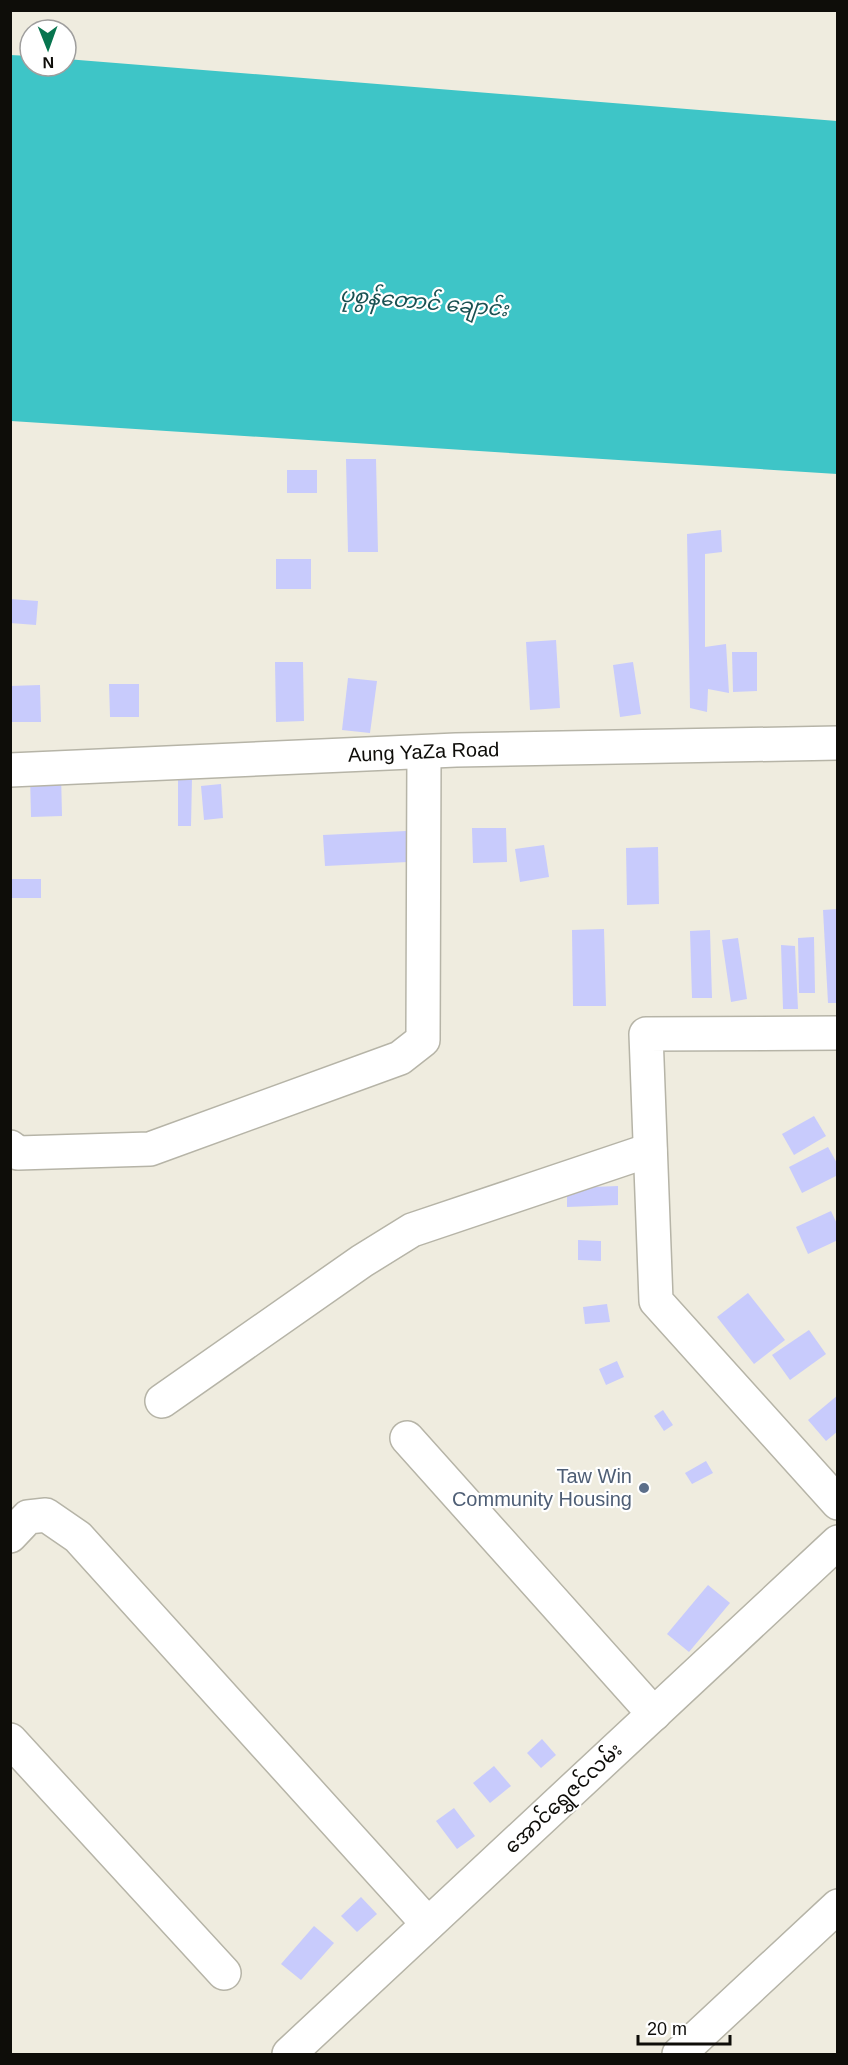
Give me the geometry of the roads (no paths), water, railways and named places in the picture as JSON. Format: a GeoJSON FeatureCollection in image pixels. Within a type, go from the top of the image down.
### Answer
{"type":"FeatureCollection","features":[{"type":"Feature","properties":{"kind":"street","name":"Aung YaZa Road"},"geometry":{"type":"LineString","coordinates":[[10,770],[424,752],[837,743]]}},
{"type":"Feature","properties":{"kind":"street"},"geometry":{"type":"LineString","coordinates":[[10,1147],[18,1153],[150,1149],[400,1058],[423,1040],[424,752]]}},
{"type":"Feature","properties":{"kind":"street"},"geometry":{"type":"LineString","coordinates":[[837,1033],[646,1034],[656,1300],[837,1503]]}},
{"type":"Feature","properties":{"kind":"street"},"geometry":{"type":"LineString","coordinates":[[162,1401],[362,1261],[411,1230],[650,1150]]}},
{"type":"Feature","properties":{"kind":"street"},"geometry":{"type":"LineString","coordinates":[[407,1438],[654,1714]]}},
{"type":"Feature","properties":{"kind":"street"},"geometry":{"type":"LineString","coordinates":[[10,1536],[28,1517],[46,1515],[78,1537],[429,1924]]}},
{"type":"Feature","properties":{"kind":"street","name":"အောင်ရွှေဇင်လမ်း"},"geometry":{"type":"LineString","coordinates":[[303,2050],[429,1924],[837,1542]]}},
{"type":"Feature","properties":{"kind":"street"},"geometry":{"type":"LineString","coordinates":[[10,1740],[224,1973]]}},
{"type":"Feature","properties":{"kind":"street"},"geometry":{"type":"LineString","coordinates":[[679,2055],[837,1906]]}},
{"type":"Feature","properties":{"kind":"water","name":"ပုစွန်တောင် ချောင်း"},"geometry":{"type":"Polygon","coordinates":[[[10,55],[18,55],[18,78],[78,78],[78,60],[837,121],[837,474],[11,421],[10,55]]]}},
{"type":"Feature","properties":{"kind":"place","name":"Taw Win Community Housing"},"geometry":{"type":"Point","coordinates":[644,1488]}}]}
